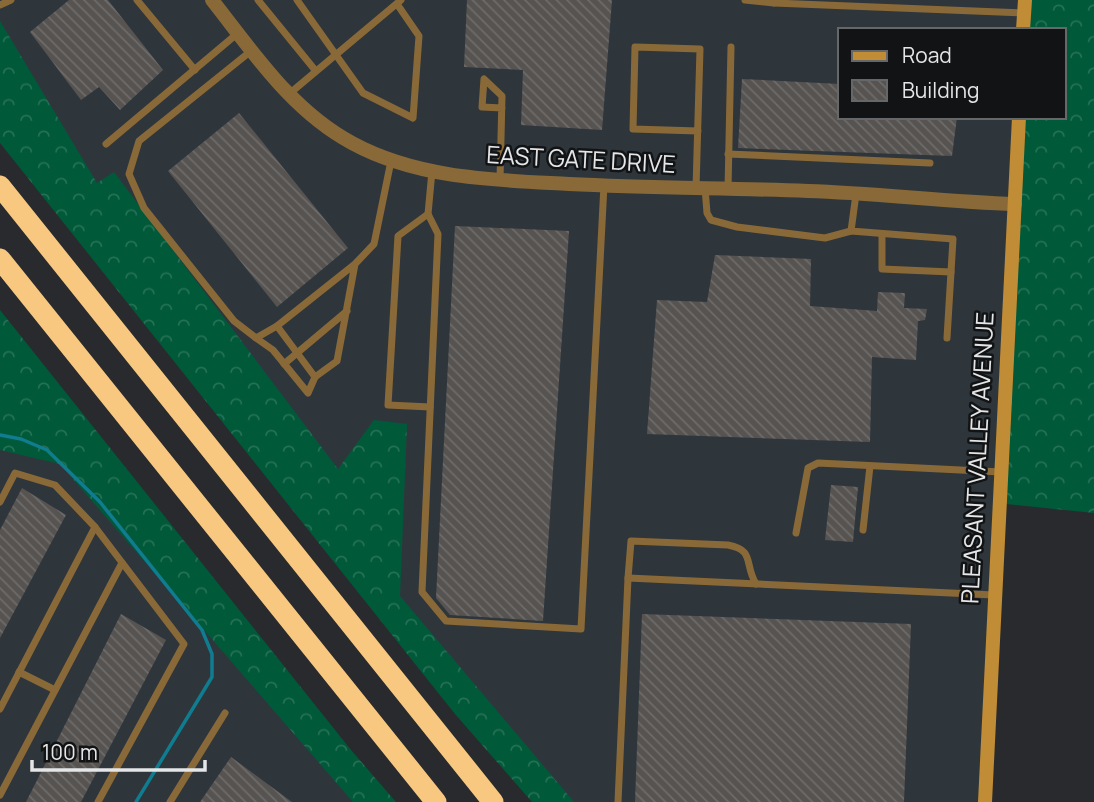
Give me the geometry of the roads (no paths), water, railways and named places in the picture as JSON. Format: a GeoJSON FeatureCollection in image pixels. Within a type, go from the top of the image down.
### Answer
{"type":"FeatureCollection","features":[{"type":"Feature","properties":{"kind":"highway"},"geometry":{"type":"LineString","coordinates":[[0,186],[493,802]]}},
{"type":"Feature","properties":{"kind":"highway"},"geometry":{"type":"LineString","coordinates":[[0,259],[436,802]]}},
{"type":"Feature","properties":{"kind":"street","name":"EAST GATE DRIVE"},"geometry":{"type":"LineString","coordinates":[[212,0],[289,94],[332,131],[391,161],[432,171],[500,180],[856,194],[1015,204]]}},
{"type":"Feature","properties":{"kind":"street"},"geometry":{"type":"LineString","coordinates":[[1023,28],[1025,6]]}},
{"type":"Feature","properties":{"kind":"street","name":"PLEASANT VALLEY AVENUE"},"geometry":{"type":"LineString","coordinates":[[985,802],[1018,119]]}},
{"type":"Feature","properties":{"kind":"lane"},"geometry":{"type":"LineString","coordinates":[[0,5],[11,0]]}},
{"type":"Feature","properties":{"kind":"lane"},"geometry":{"type":"LineString","coordinates":[[138,0],[195,70]]}},
{"type":"Feature","properties":{"kind":"lane"},"geometry":{"type":"LineString","coordinates":[[258,0],[315,69]]}},
{"type":"Feature","properties":{"kind":"lane"},"geometry":{"type":"LineString","coordinates":[[289,94],[315,69],[337,52],[399,2],[419,36],[413,118],[363,93],[337,52],[298,0]]}},
{"type":"Feature","properties":{"kind":"lane"},"geometry":{"type":"LineString","coordinates":[[745,0],[1025,6]]}},
{"type":"Feature","properties":{"kind":"lane"},"geometry":{"type":"LineString","coordinates":[[106,144],[237,33]]}},
{"type":"Feature","properties":{"kind":"lane"},"geometry":{"type":"LineString","coordinates":[[698,131],[633,129],[635,47],[700,48],[700,188],[706,213],[711,220],[737,227],[825,238],[852,231],[953,239],[947,338]]}},
{"type":"Feature","properties":{"kind":"lane"},"geometry":{"type":"LineString","coordinates":[[728,189],[731,47]]}},
{"type":"Feature","properties":{"kind":"lane"},"geometry":{"type":"LineString","coordinates":[[252,51],[139,141],[129,174],[145,208],[234,321],[273,350],[308,393],[316,377],[337,361],[355,264]]}},
{"type":"Feature","properties":{"kind":"lane"},"geometry":{"type":"LineString","coordinates":[[500,180],[502,108]]}},
{"type":"Feature","properties":{"kind":"lane"},"geometry":{"type":"LineString","coordinates":[[728,155],[930,163]]}},
{"type":"Feature","properties":{"kind":"lane"},"geometry":{"type":"LineString","coordinates":[[256,338],[277,326],[355,264],[374,244],[391,161]]}},
{"type":"Feature","properties":{"kind":"lane"},"geometry":{"type":"LineString","coordinates":[[432,171],[428,214],[438,234],[422,592],[446,621],[581,629],[604,185]]}},
{"type":"Feature","properties":{"kind":"lane"},"geometry":{"type":"LineString","coordinates":[[852,231],[856,194]]}},
{"type":"Feature","properties":{"kind":"lane"},"geometry":{"type":"LineString","coordinates":[[428,214],[398,236],[388,405],[430,407]]}},
{"type":"Feature","properties":{"kind":"lane"},"geometry":{"type":"LineString","coordinates":[[882,234],[882,269],[951,272]]}},
{"type":"Feature","properties":{"kind":"lane"},"geometry":{"type":"LineString","coordinates":[[284,364],[346,312]]}},
{"type":"Feature","properties":{"kind":"lane"},"geometry":{"type":"LineString","coordinates":[[277,326],[316,377]]}},
{"type":"Feature","properties":{"kind":"lane"},"geometry":{"type":"LineString","coordinates":[[796,533],[808,468],[818,463],[1001,472]]}},
{"type":"Feature","properties":{"kind":"lane"},"geometry":{"type":"LineString","coordinates":[[863,530],[870,466]]}},
{"type":"Feature","properties":{"kind":"lane"},"geometry":{"type":"LineString","coordinates":[[0,502],[15,473],[55,485],[95,527],[184,644],[98,802]]}},
{"type":"Feature","properties":{"kind":"lane"},"geometry":{"type":"LineString","coordinates":[[0,709],[95,527]]}},
{"type":"Feature","properties":{"kind":"lane"},"geometry":{"type":"LineString","coordinates":[[618,802],[631,541],[740,547],[746,552],[750,573],[756,584]]}},
{"type":"Feature","properties":{"kind":"lane"},"geometry":{"type":"LineString","coordinates":[[0,795],[122,563]]}},
{"type":"Feature","properties":{"kind":"lane"},"geometry":{"type":"LineString","coordinates":[[628,578],[995,595]]}},
{"type":"Feature","properties":{"kind":"lane"},"geometry":{"type":"LineString","coordinates":[[19,672],[55,690]]}},
{"type":"Feature","properties":{"kind":"lane"},"geometry":{"type":"LineString","coordinates":[[170,802],[225,713]]}},
{"type":"Feature","properties":{"kind":"waterway"},"geometry":{"type":"LineString","coordinates":[[0,435],[21,439],[47,450],[100,502],[202,630],[212,654],[212,677],[136,802]]}}]}
